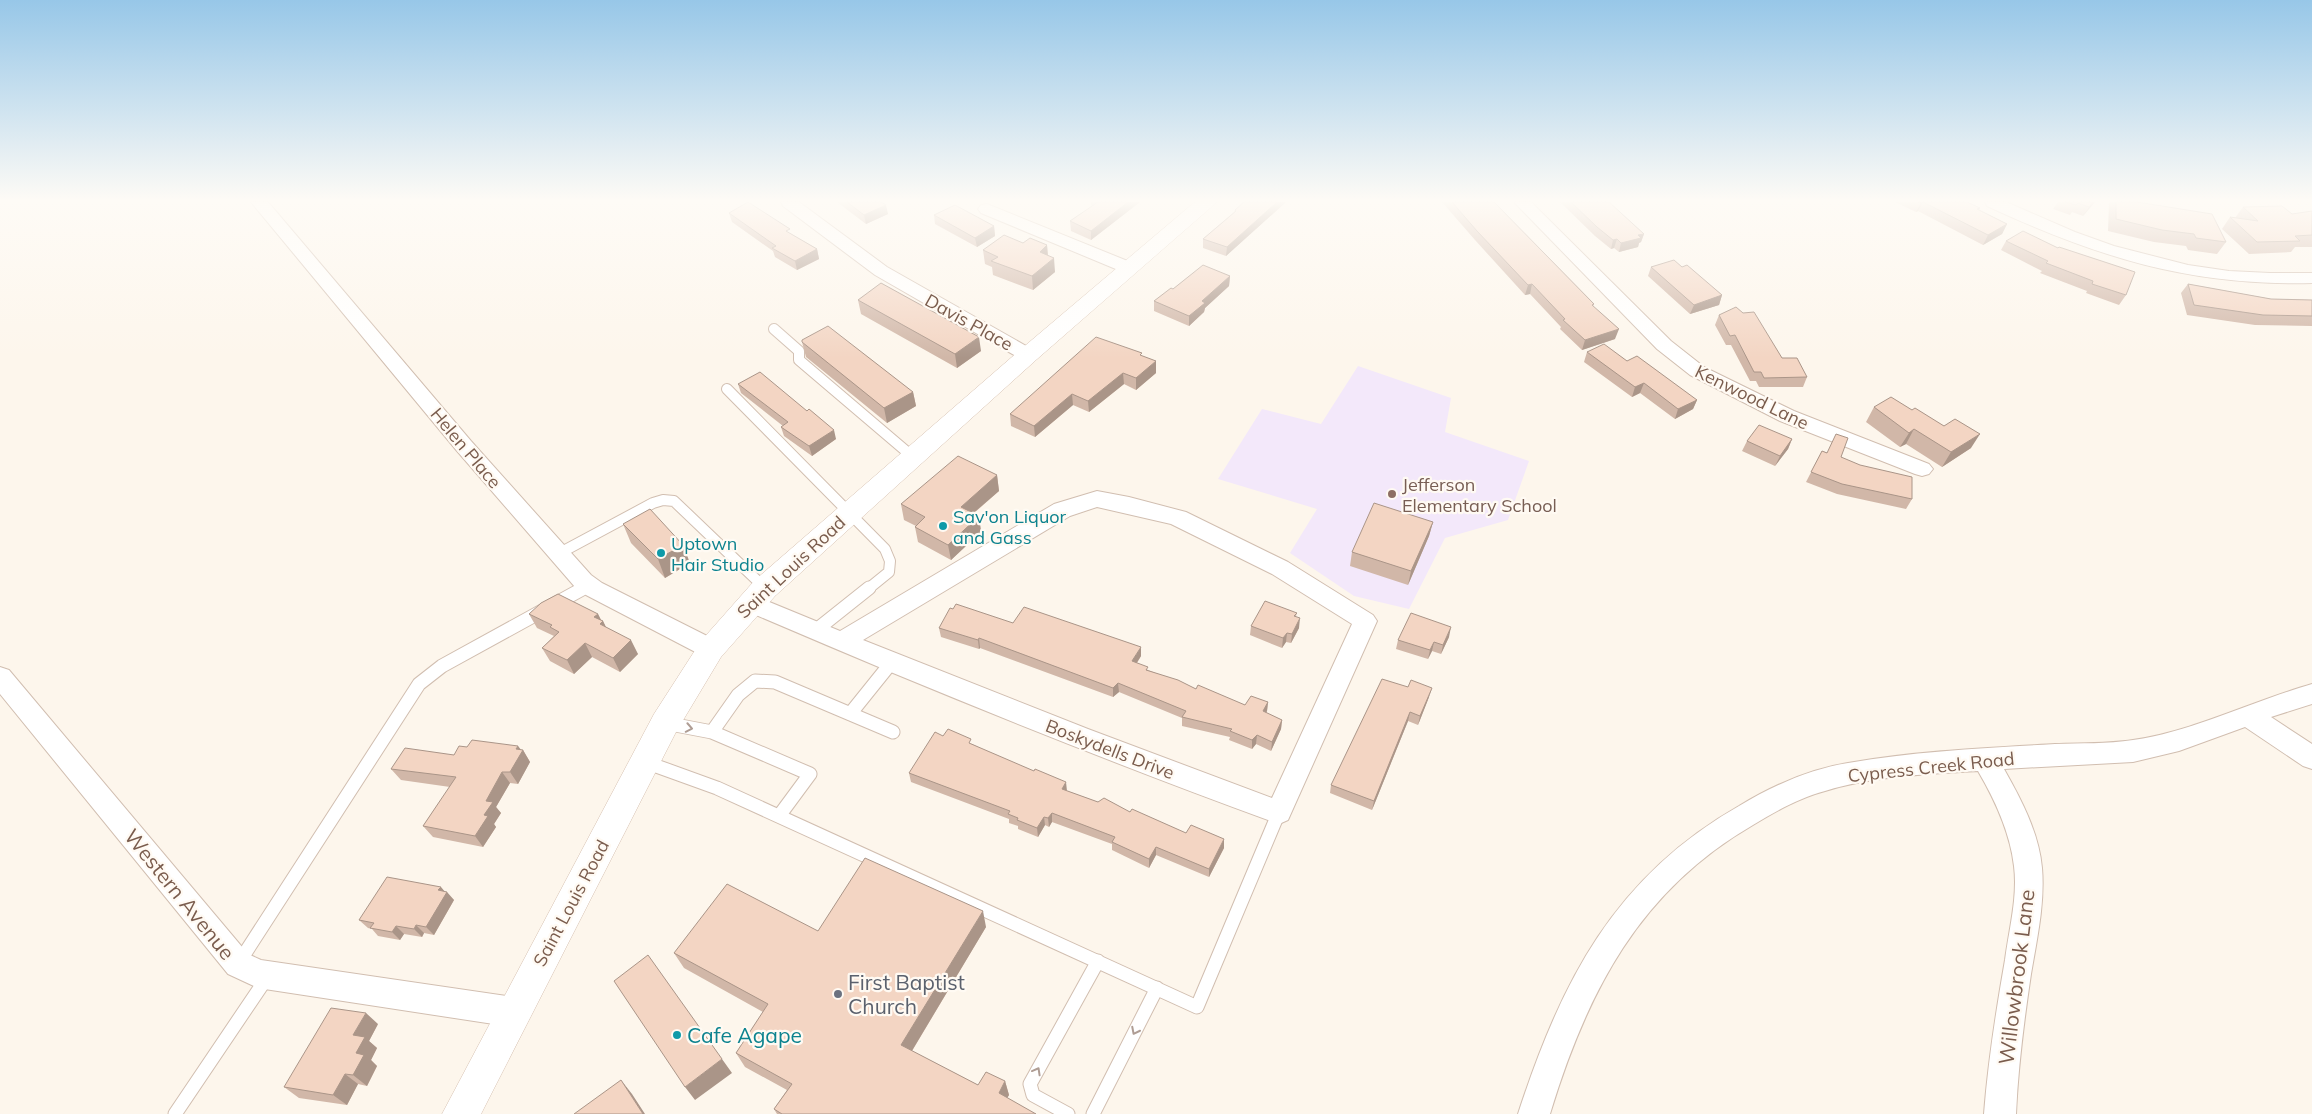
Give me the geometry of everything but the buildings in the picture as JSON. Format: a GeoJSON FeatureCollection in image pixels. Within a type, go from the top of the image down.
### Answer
{"type":"FeatureCollection","features":[{"type":"Feature","properties":{"kind":"street","name":"Helen Place"},"geometry":{"type":"LineString","coordinates":[[303,254],[464,446],[558,554],[589,585],[711,649]]}},
{"type":"Feature","properties":{"kind":"street","name":"Davis Place"},"geometry":{"type":"LineString","coordinates":[[858,254],[881,271],[1028,355]]}},
{"type":"Feature","properties":{"kind":"street"},"geometry":{"type":"LineString","coordinates":[[1095,254],[1129,268]]}},
{"type":"Feature","properties":{"kind":"street","name":"Saint Louis Road"},"geometry":{"type":"LineString","coordinates":[[460,1114],[665,723],[711,649],[757,596],[912,457],[1145,254]]}},
{"type":"Feature","properties":{"kind":"street","name":"Kenwood Lane"},"geometry":{"type":"LineString","coordinates":[[1573,254],[1664,346],[1697,371],[1787,416],[1922,469]]}},
{"type":"Feature","properties":{"kind":"street"},"geometry":{"type":"LineString","coordinates":[[2123,254],[2141,260],[2232,276],[2274,279],[2312,278]]}},
{"type":"Feature","properties":{"kind":"street"},"geometry":{"type":"LineString","coordinates":[[840,642],[1062,510],[1097,499],[1178,518],[1280,568],[1365,621],[1279,812]]}},
{"type":"Feature","properties":{"kind":"street","name":"Boskydells Drive"},"geometry":{"type":"LineString","coordinates":[[757,596],[815,631],[840,642],[1121,755],[1279,812]]}},
{"type":"Feature","properties":{"kind":"street","name":"Western Avenue"},"geometry":{"type":"LineString","coordinates":[[0,677],[238,964],[258,974],[268,976],[513,1012]]}},
{"type":"Feature","properties":{"kind":"street","name":"Cypress Creek Road"},"geometry":{"type":"LineString","coordinates":[[1534,1114],[1547,1068],[1572,1006],[1596,962],[1630,913],[1660,878],[1700,844],[1744,815],[1768,803],[1834,777],[1904,766],[1985,759],[2130,751],[2163,746],[2312,694]]}},
{"type":"Feature","properties":{"kind":"street"},"geometry":{"type":"LineString","coordinates":[[2249,716],[2312,758]]}},
{"type":"Feature","properties":{"kind":"street","name":"Willowbrook Lane"},"geometry":{"type":"LineString","coordinates":[[1985,759],[2001,785],[2016,817],[2026,854],[2030,891],[2012,1003],[2000,1114]]}},
{"type":"Feature","properties":{"kind":"lane"},"geometry":{"type":"LineString","coordinates":[[774,329],[799,351],[800,360],[912,457]]}},
{"type":"Feature","properties":{"kind":"lane"},"geometry":{"type":"LineString","coordinates":[[727,389],[826,492],[850,512],[885,549],[890,561],[889,572],[815,631]]}},
{"type":"Feature","properties":{"kind":"lane"},"geometry":{"type":"LineString","coordinates":[[558,554],[653,504],[663,500],[674,501],[757,596]]}},
{"type":"Feature","properties":{"kind":"lane"},"geometry":{"type":"LineString","coordinates":[[238,964],[419,684],[442,666],[589,585]]}},
{"type":"Feature","properties":{"kind":"lane"},"geometry":{"type":"LineString","coordinates":[[850,714],[891,663]]}},
{"type":"Feature","properties":{"kind":"lane"},"geometry":{"type":"LineString","coordinates":[[712,732],[738,695],[755,681],[775,682],[893,732]]}},
{"type":"Feature","properties":{"kind":"lane"},"geometry":{"type":"LineString","coordinates":[[665,723],[712,732],[810,774],[779,816]]}},
{"type":"Feature","properties":{"kind":"lane"},"geometry":{"type":"LineString","coordinates":[[644,762],[717,788],[1197,1007],[1279,812]]}},
{"type":"Feature","properties":{"kind":"lane"},"geometry":{"type":"LineString","coordinates":[[1068,1114],[1033,1095],[1030,1084],[1098,961]]}},
{"type":"Feature","properties":{"kind":"lane"},"geometry":{"type":"LineString","coordinates":[[175,1114],[268,976]]}},
{"type":"Feature","properties":{"kind":"lane"},"geometry":{"type":"LineString","coordinates":[[1093,1114],[1157,988]]}},
{"type":"Feature","properties":{"kind":"shaded area","name":"Jefferson Elementary School"},"geometry":{"type":"Polygon","coordinates":[[[1358,366],[1451,398],[1445,432],[1529,461],[1508,520],[1445,538],[1409,609],[1354,596],[1290,553],[1317,509],[1218,479],[1262,409],[1321,424],[1358,366]]]}},
{"type":"Feature","properties":{"kind":"place","name":"Jefferson Elementary School"},"geometry":{"type":"Point","coordinates":[1392,494]}},
{"type":"Feature","properties":{"kind":"place","name":"Sav'on Liquor and Gass"},"geometry":{"type":"Point","coordinates":[943,526]}},
{"type":"Feature","properties":{"kind":"place","name":"Uptown Hair Studio"},"geometry":{"type":"Point","coordinates":[661,553]}},
{"type":"Feature","properties":{"kind":"place","name":"First Baptist Church"},"geometry":{"type":"Point","coordinates":[838,994]}},
{"type":"Feature","properties":{"kind":"place","name":"Cafe Agape"},"geometry":{"type":"Point","coordinates":[677,1035]}}]}
